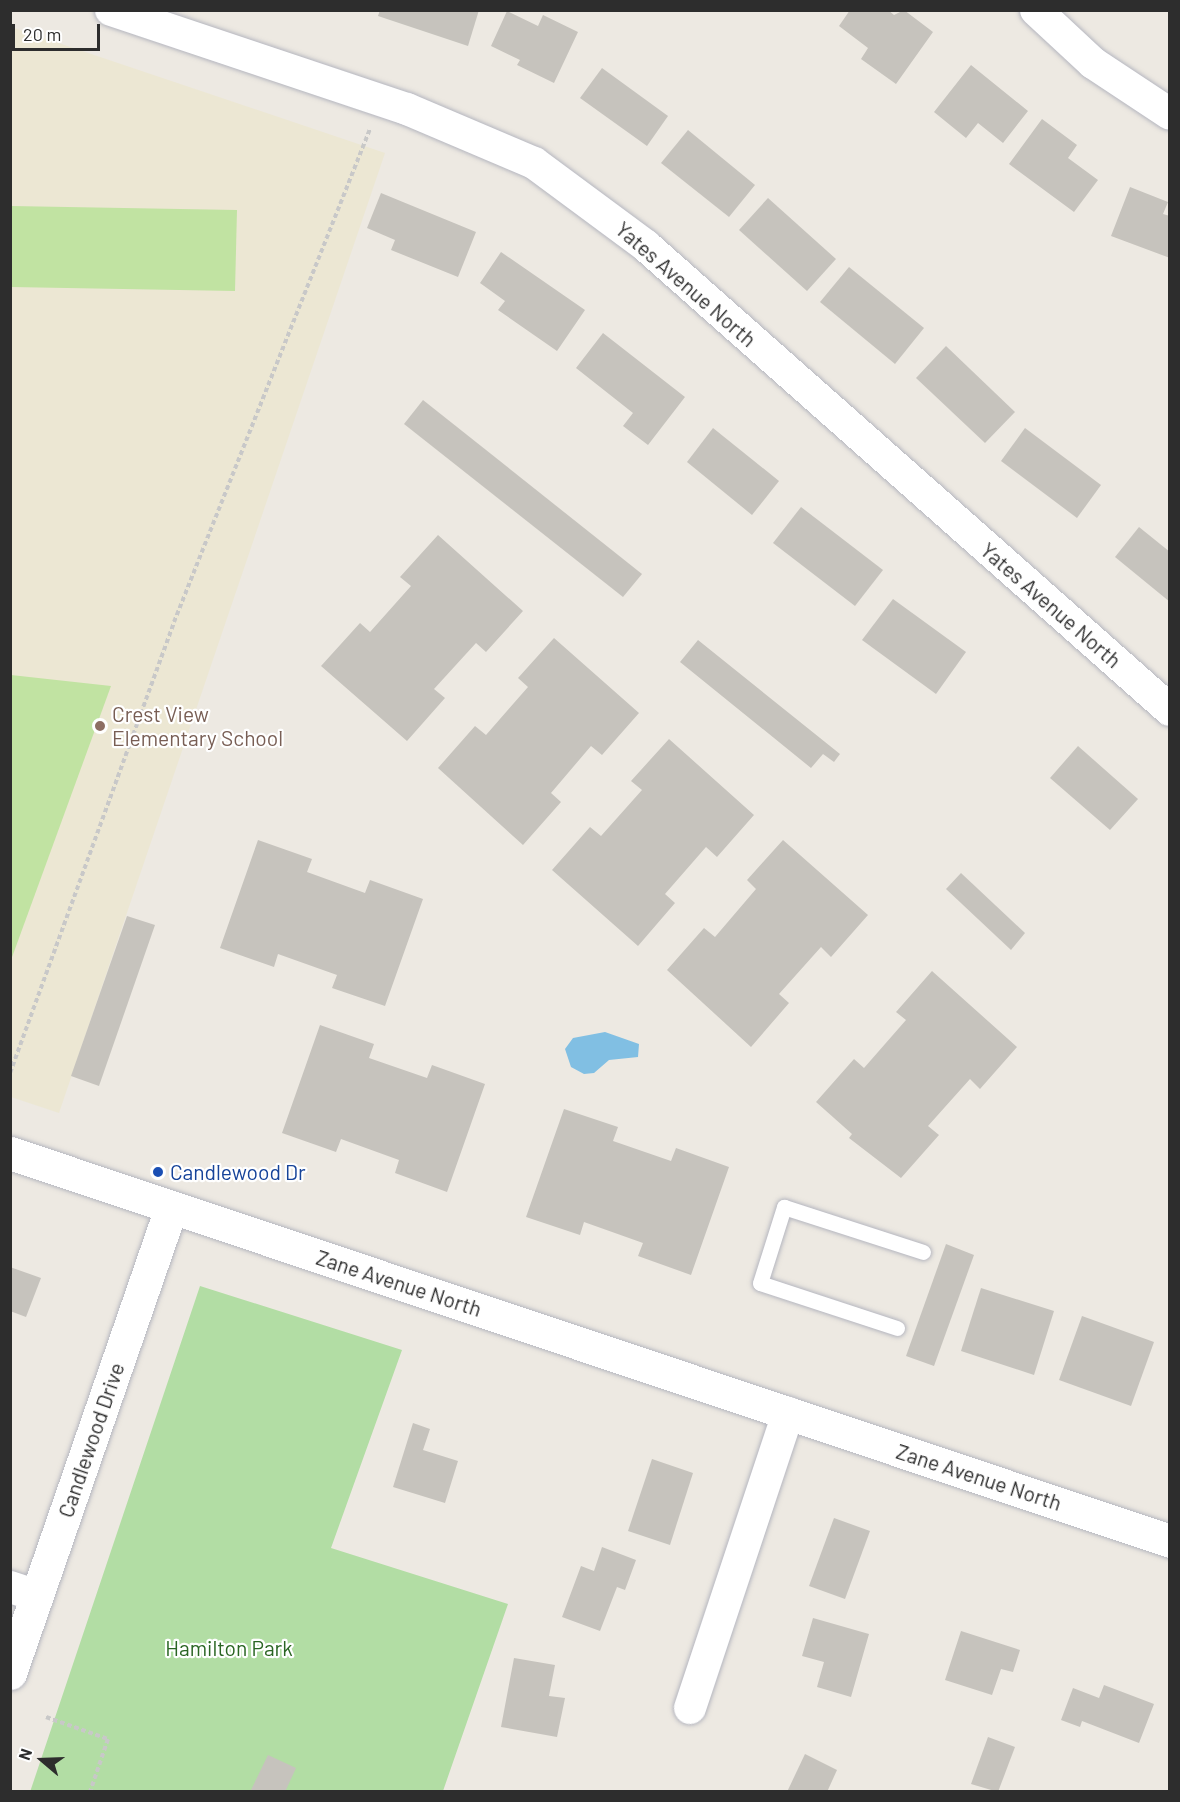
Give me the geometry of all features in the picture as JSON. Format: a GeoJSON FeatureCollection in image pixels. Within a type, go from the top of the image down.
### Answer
{"type":"FeatureCollection","features":[{"type":"Feature","properties":{"kind":"main road","name":"Zane Avenue North"},"geometry":{"type":"LineString","coordinates":[[10,1154],[1170,1541]]}},
{"type":"Feature","properties":{"kind":"main road","name":"Candlewood Drive"},"geometry":{"type":"LineString","coordinates":[[10,1673],[24,1592],[171,1207]]}},
{"type":"Feature","properties":{"kind":"street","name":"Yates Avenue North"},"geometry":{"type":"LineString","coordinates":[[111,10],[382,100],[472,134],[534,164],[591,203],[646,246],[1170,710]]}},
{"type":"Feature","properties":{"kind":"street"},"geometry":{"type":"LineString","coordinates":[[1039,11],[1093,63],[1170,114]]}},
{"type":"Feature","properties":{"kind":"street"},"geometry":{"type":"LineString","coordinates":[[690,1708],[788,1413]]}},
{"type":"Feature","properties":{"kind":"lane"},"geometry":{"type":"LineString","coordinates":[[897,1328],[760,1283],[784,1207],[923,1252]]}},
{"type":"Feature","properties":{"kind":"path"},"geometry":{"type":"LineString","coordinates":[[10,1073],[174,622],[382,100]]}},
{"type":"Feature","properties":{"kind":"path"},"geometry":{"type":"LineString","coordinates":[[46,1717],[108,1739],[90,1791]]}},
{"type":"Feature","properties":{"kind":"shaded area","name":"Crest View Elementary School"},"geometry":{"type":"Polygon","coordinates":[[[11,27],[385,153],[59,1113],[11,1097],[11,27]]]}},
{"type":"Feature","properties":{"kind":"green space"},"geometry":{"type":"Polygon","coordinates":[[[11,206],[237,210],[235,291],[11,287],[11,206]]]}},
{"type":"Feature","properties":{"kind":"green space"},"geometry":{"type":"Polygon","coordinates":[[[10,675],[111,686],[11,960],[10,675]]]}},
{"type":"Feature","properties":{"kind":"green space","name":"Hamilton Park"},"geometry":{"type":"Polygon","coordinates":[[[200,1286],[402,1350],[331,1548],[508,1604],[443,1791],[30,1792],[200,1286]]]}},
{"type":"Feature","properties":{"kind":"water"},"geometry":{"type":"Polygon","coordinates":[[[605,1032],[639,1044],[638,1057],[609,1060],[594,1073],[584,1074],[571,1067],[565,1049],[573,1038],[605,1032]]]}},
{"type":"Feature","properties":{"kind":"building"},"geometry":{"type":"Polygon","coordinates":[[[380,10],[479,10],[468,46],[378,16],[380,10]]]}},
{"type":"Feature","properties":{"kind":"building"},"geometry":{"type":"Polygon","coordinates":[[[850,10],[888,10],[894,15],[904,10],[933,32],[896,84],[861,59],[868,48],[839,26],[850,10]]]}},
{"type":"Feature","properties":{"kind":"building"},"geometry":{"type":"Polygon","coordinates":[[[507,11],[538,26],[543,15],[578,32],[554,83],[517,65],[520,60],[491,46],[507,11]]]}},
{"type":"Feature","properties":{"kind":"building"},"geometry":{"type":"Polygon","coordinates":[[[971,65],[1028,111],[1003,143],[978,123],[966,138],[934,112],[971,65]]]}},
{"type":"Feature","properties":{"kind":"building"},"geometry":{"type":"Polygon","coordinates":[[[602,68],[668,116],[647,146],[580,98],[602,68]]]}},
{"type":"Feature","properties":{"kind":"building"},"geometry":{"type":"Polygon","coordinates":[[[1042,119],[1077,145],[1068,158],[1098,180],[1074,212],[1009,164],[1042,119]]]}},
{"type":"Feature","properties":{"kind":"building"},"geometry":{"type":"Polygon","coordinates":[[[688,130],[755,185],[729,217],[661,163],[688,130]]]}},
{"type":"Feature","properties":{"kind":"building"},"geometry":{"type":"Polygon","coordinates":[[[1130,187],[1168,202],[1163,214],[1170,216],[1170,258],[1111,236],[1130,187]]]}},
{"type":"Feature","properties":{"kind":"building"},"geometry":{"type":"Polygon","coordinates":[[[381,193],[476,232],[458,277],[391,250],[395,240],[367,228],[381,193]]]}},
{"type":"Feature","properties":{"kind":"building"},"geometry":{"type":"Polygon","coordinates":[[[768,198],[836,259],[807,291],[739,230],[768,198]]]}},
{"type":"Feature","properties":{"kind":"building"},"geometry":{"type":"Polygon","coordinates":[[[501,252],[585,310],[557,351],[498,310],[505,301],[480,283],[501,252]]]}},
{"type":"Feature","properties":{"kind":"building"},"geometry":{"type":"Polygon","coordinates":[[[849,267],[924,328],[895,364],[820,302],[849,267]]]}},
{"type":"Feature","properties":{"kind":"building"},"geometry":{"type":"Polygon","coordinates":[[[603,333],[685,397],[648,445],[623,426],[633,413],[576,368],[603,333]]]}},
{"type":"Feature","properties":{"kind":"building"},"geometry":{"type":"Polygon","coordinates":[[[946,346],[1015,412],[985,443],[916,378],[946,346]]]}},
{"type":"Feature","properties":{"kind":"building"},"geometry":{"type":"Polygon","coordinates":[[[423,400],[642,574],[623,597],[404,424],[423,400]]]}},
{"type":"Feature","properties":{"kind":"building"},"geometry":{"type":"Polygon","coordinates":[[[713,428],[779,481],[752,515],[687,462],[713,428]]]}},
{"type":"Feature","properties":{"kind":"building"},"geometry":{"type":"Polygon","coordinates":[[[1025,428],[1101,485],[1077,518],[1001,461],[1025,428]]]}},
{"type":"Feature","properties":{"kind":"building"},"geometry":{"type":"Polygon","coordinates":[[[801,507],[883,570],[855,606],[773,543],[801,507]]]}},
{"type":"Feature","properties":{"kind":"building"},"geometry":{"type":"Polygon","coordinates":[[[1139,527],[1170,552],[1170,602],[1115,557],[1139,527]]]}},
{"type":"Feature","properties":{"kind":"building"},"geometry":{"type":"Polygon","coordinates":[[[438,535],[523,611],[486,652],[476,643],[434,689],[445,698],[407,741],[321,666],[360,623],[370,632],[411,586],[400,577],[438,535]]]}},
{"type":"Feature","properties":{"kind":"building"},"geometry":{"type":"Polygon","coordinates":[[[893,599],[966,652],[936,694],[862,640],[893,599]]]}},
{"type":"Feature","properties":{"kind":"building"},"geometry":{"type":"Polygon","coordinates":[[[554,638],[639,713],[602,755],[591,746],[551,793],[561,802],[523,845],[438,768],[475,726],[486,735],[528,687],[518,678],[554,638]]]}},
{"type":"Feature","properties":{"kind":"building"},"geometry":{"type":"Polygon","coordinates":[[[698,640],[840,754],[834,762],[823,754],[811,768],[680,662],[698,640]]]}},
{"type":"Feature","properties":{"kind":"building"},"geometry":{"type":"Polygon","coordinates":[[[669,739],[754,815],[717,857],[706,847],[665,894],[675,903],[638,946],[552,870],[590,827],[601,836],[642,790],[631,781],[669,739]]]}},
{"type":"Feature","properties":{"kind":"building"},"geometry":{"type":"Polygon","coordinates":[[[1078,746],[1138,799],[1110,830],[1050,778],[1078,746]]]}},
{"type":"Feature","properties":{"kind":"building"},"geometry":{"type":"Polygon","coordinates":[[[258,840],[312,859],[307,872],[365,893],[370,880],[423,899],[385,1006],[332,988],[337,975],[278,954],[274,967],[220,948],[258,840]]]}},
{"type":"Feature","properties":{"kind":"building"},"geometry":{"type":"Polygon","coordinates":[[[783,840],[868,915],[831,957],[821,947],[779,994],[789,1003],[751,1047],[667,970],[704,928],[715,937],[756,889],[747,880],[783,840]]]}},
{"type":"Feature","properties":{"kind":"building"},"geometry":{"type":"Polygon","coordinates":[[[961,873],[1025,933],[1011,950],[946,889],[961,873]]]}},
{"type":"Feature","properties":{"kind":"building"},"geometry":{"type":"Polygon","coordinates":[[[127,916],[155,925],[99,1086],[71,1076],[127,916]]]}},
{"type":"Feature","properties":{"kind":"building"},"geometry":{"type":"Polygon","coordinates":[[[932,971],[1017,1047],[980,1089],[970,1079],[928,1126],[939,1135],[901,1178],[849,1138],[852,1134],[816,1102],[854,1059],[864,1068],[906,1020],[896,1012],[932,971]]]}},
{"type":"Feature","properties":{"kind":"building"},"geometry":{"type":"Polygon","coordinates":[[[320,1025],[374,1044],[369,1058],[427,1078],[432,1065],[485,1084],[447,1192],[395,1173],[399,1160],[341,1139],[336,1152],[282,1133],[320,1025]]]}},
{"type":"Feature","properties":{"kind":"building"},"geometry":{"type":"Polygon","coordinates":[[[564,1109],[618,1127],[613,1141],[671,1161],[676,1148],[729,1167],[691,1275],[638,1256],[643,1243],[584,1222],[580,1235],[526,1217],[564,1109]]]}},
{"type":"Feature","properties":{"kind":"building"},"geometry":{"type":"Polygon","coordinates":[[[946,1244],[974,1255],[934,1366],[906,1356],[946,1244]]]}},
{"type":"Feature","properties":{"kind":"building"},"geometry":{"type":"Polygon","coordinates":[[[10,1267],[41,1278],[26,1317],[10,1311],[10,1267]]]}},
{"type":"Feature","properties":{"kind":"building"},"geometry":{"type":"Polygon","coordinates":[[[981,1288],[1054,1311],[1034,1375],[961,1351],[981,1288]]]}},
{"type":"Feature","properties":{"kind":"building"},"geometry":{"type":"Polygon","coordinates":[[[1082,1316],[1154,1342],[1131,1406],[1059,1380],[1082,1316]]]}},
{"type":"Feature","properties":{"kind":"building"},"geometry":{"type":"Polygon","coordinates":[[[413,1423],[430,1429],[423,1450],[458,1461],[445,1503],[393,1487],[413,1423]]]}},
{"type":"Feature","properties":{"kind":"building"},"geometry":{"type":"Polygon","coordinates":[[[652,1459],[693,1473],[670,1545],[628,1531],[652,1459]]]}},
{"type":"Feature","properties":{"kind":"building"},"geometry":{"type":"Polygon","coordinates":[[[834,1518],[870,1531],[845,1599],[809,1586],[834,1518]]]}},
{"type":"Feature","properties":{"kind":"building"},"geometry":{"type":"Polygon","coordinates":[[[602,1547],[636,1560],[625,1590],[617,1587],[600,1631],[562,1617],[581,1566],[594,1571],[602,1547]]]}},
{"type":"Feature","properties":{"kind":"building"},"geometry":{"type":"Polygon","coordinates":[[[813,1618],[869,1634],[851,1697],[817,1687],[824,1662],[802,1656],[813,1618]]]}},
{"type":"Feature","properties":{"kind":"building"},"geometry":{"type":"Polygon","coordinates":[[[961,1631],[1020,1650],[1013,1672],[1001,1669],[992,1695],[945,1680],[961,1631]]]}},
{"type":"Feature","properties":{"kind":"building"},"geometry":{"type":"Polygon","coordinates":[[[514,1658],[555,1665],[549,1696],[565,1698],[557,1737],[501,1727],[514,1658]]]}},
{"type":"Feature","properties":{"kind":"building"},"geometry":{"type":"Polygon","coordinates":[[[1104,1685],[1154,1704],[1139,1743],[1082,1721],[1080,1727],[1061,1720],[1073,1688],[1099,1698],[1104,1685]]]}},
{"type":"Feature","properties":{"kind":"building"},"geometry":{"type":"Polygon","coordinates":[[[988,1737],[1015,1747],[998,1792],[971,1784],[988,1737]]]}},
{"type":"Feature","properties":{"kind":"building"},"geometry":{"type":"Polygon","coordinates":[[[805,1754],[837,1770],[827,1792],[787,1792],[805,1754]]]}},
{"type":"Feature","properties":{"kind":"building"},"geometry":{"type":"Polygon","coordinates":[[[268,1755],[296,1768],[285,1792],[250,1792],[268,1755]]]}},
{"type":"Feature","properties":{"kind":"place","name":"Crest View Elementary School"},"geometry":{"type":"Point","coordinates":[100,726]}},
{"type":"Feature","properties":{"kind":"place","name":"Candlewood Dr"},"geometry":{"type":"Point","coordinates":[158,1172]}}]}
